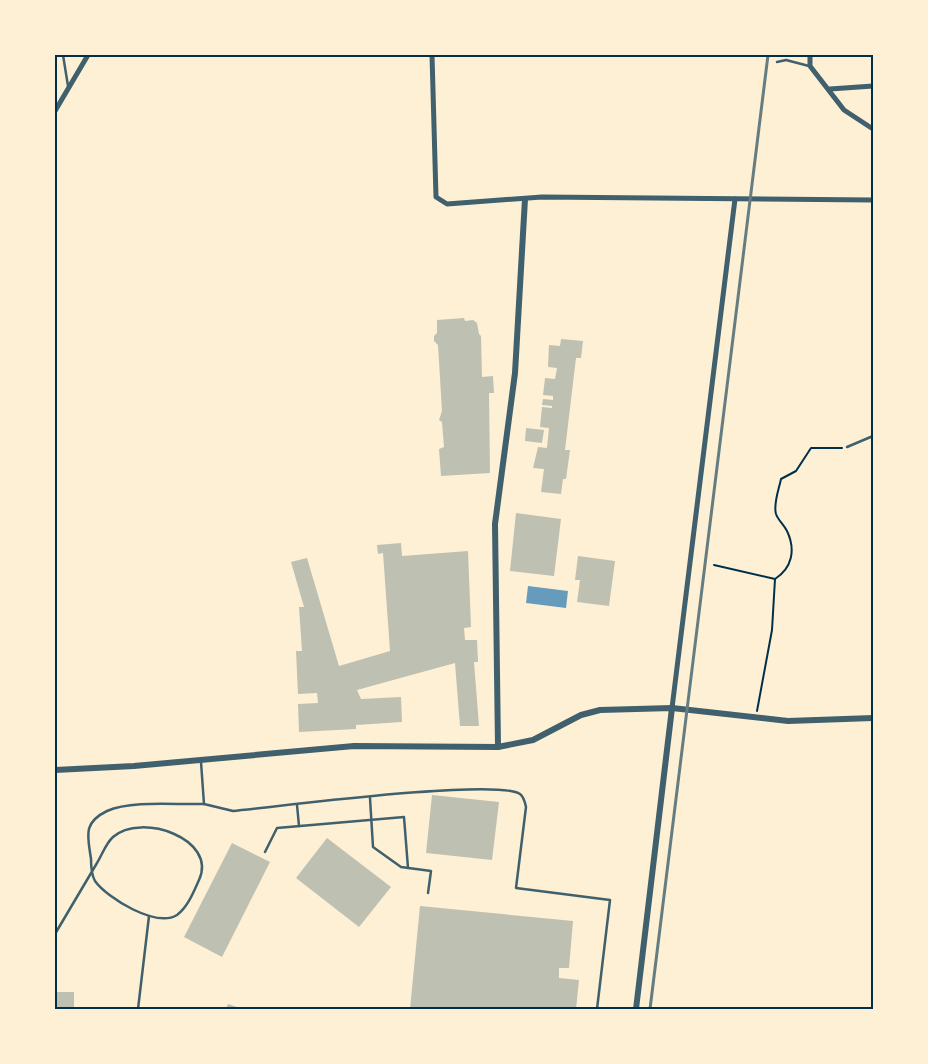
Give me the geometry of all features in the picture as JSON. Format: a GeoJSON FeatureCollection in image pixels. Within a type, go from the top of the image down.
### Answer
{"type":"FeatureCollection","features":[{"type":"Feature","properties":{"kind":"street"},"geometry":{"type":"LineString","coordinates":[[55,111],[88,55]]}},
{"type":"Feature","properties":{"kind":"street"},"geometry":{"type":"LineString","coordinates":[[432,55],[436,197],[447,204],[525,199],[873,200]]}},
{"type":"Feature","properties":{"kind":"street"},"geometry":{"type":"LineString","coordinates":[[810,55],[810,66],[830,89],[844,110],[873,129]]}},
{"type":"Feature","properties":{"kind":"street"},"geometry":{"type":"LineString","coordinates":[[830,89],[873,86]]}},
{"type":"Feature","properties":{"kind":"street"},"geometry":{"type":"LineString","coordinates":[[498,747],[496,524],[515,373],[525,199]]}},
{"type":"Feature","properties":{"kind":"street"},"geometry":{"type":"LineString","coordinates":[[636,1009],[734,199]]}},
{"type":"Feature","properties":{"kind":"street"},"geometry":{"type":"LineString","coordinates":[[55,770],[201,760],[354,746],[498,747],[533,740],[567,721],[591,712],[672,708],[756,718],[817,722],[873,718]]}},
{"type":"Feature","properties":{"kind":"lane"},"geometry":{"type":"LineString","coordinates":[[63,55],[68,88]]}},
{"type":"Feature","properties":{"kind":"lane"},"geometry":{"type":"LineString","coordinates":[[777,62],[786,60],[810,66]]}},
{"type":"Feature","properties":{"kind":"lane"},"geometry":{"type":"LineString","coordinates":[[846,447],[873,436]]}},
{"type":"Feature","properties":{"kind":"lane"},"geometry":{"type":"LineString","coordinates":[[201,760],[204,804]]}},
{"type":"Feature","properties":{"kind":"lane"},"geometry":{"type":"LineString","coordinates":[[55,934],[92,872],[112,838],[122,831],[134,826],[158,828],[194,846],[200,855],[202,872],[191,897],[177,915],[158,919],[108,896],[94,880],[92,872],[86,832],[96,818],[105,812],[128,806],[204,804],[233,811],[444,790],[507,790],[520,794],[524,798],[526,807],[516,888],[610,900],[597,1009]]}},
{"type":"Feature","properties":{"kind":"lane"},"geometry":{"type":"LineString","coordinates":[[370,798],[373,847],[401,867],[431,871],[428,893]]}},
{"type":"Feature","properties":{"kind":"lane"},"geometry":{"type":"LineString","coordinates":[[297,805],[298,826]]}},
{"type":"Feature","properties":{"kind":"lane"},"geometry":{"type":"LineString","coordinates":[[265,852],[277,828],[404,817],[408,868]]}},
{"type":"Feature","properties":{"kind":"lane"},"geometry":{"type":"LineString","coordinates":[[138,1009],[149,916]]}},
{"type":"Feature","properties":{"kind":"path"},"geometry":{"type":"LineString","coordinates":[[714,565],[775,579],[786,572],[790,560],[791,544],[776,510],[781,479],[796,471],[811,448],[846,447]]}},
{"type":"Feature","properties":{"kind":"path"},"geometry":{"type":"LineString","coordinates":[[756,718],[772,630],[775,579]]}},
{"type":"Feature","properties":{"kind":"water"},"geometry":{"type":"Polygon","coordinates":[[[528,586],[568,591],[566,608],[526,603],[528,586]]]}},
{"type":"Feature","properties":{"kind":"building"},"geometry":{"type":"Polygon","coordinates":[[[464,318],[465,321],[473,320],[477,323],[481,336],[482,377],[493,376],[494,393],[489,393],[490,473],[441,476],[439,449],[444,447],[442,422],[439,420],[442,411],[438,345],[434,341],[434,336],[437,333],[437,320],[464,318]]]}},
{"type":"Feature","properties":{"kind":"building"},"geometry":{"type":"Polygon","coordinates":[[[561,339],[583,341],[581,358],[576,358],[565,450],[570,450],[566,479],[563,479],[561,494],[541,492],[544,469],[533,468],[538,447],[547,448],[549,428],[540,427],[542,407],[552,408],[552,406],[542,405],[543,399],[553,400],[553,396],[543,395],[545,378],[555,379],[557,368],[548,367],[549,345],[560,346],[561,339]]]}},
{"type":"Feature","properties":{"kind":"building"},"geometry":{"type":"Polygon","coordinates":[[[526,428],[544,430],[542,443],[525,441],[526,428]]]}},
{"type":"Feature","properties":{"kind":"building"},"geometry":{"type":"Polygon","coordinates":[[[516,513],[561,519],[554,576],[510,571],[516,513]]]}},
{"type":"Feature","properties":{"kind":"building"},"geometry":{"type":"Polygon","coordinates":[[[401,543],[402,556],[468,551],[471,627],[464,628],[465,640],[477,640],[478,662],[474,662],[479,726],[460,726],[455,663],[357,690],[361,699],[401,697],[402,722],[356,725],[356,729],[299,732],[298,704],[318,703],[317,693],[298,694],[296,651],[302,651],[299,607],[304,607],[291,562],[307,558],[339,666],[390,651],[383,553],[378,554],[377,545],[401,543]]]}},
{"type":"Feature","properties":{"kind":"building"},"geometry":{"type":"Polygon","coordinates":[[[578,556],[615,561],[609,606],[577,602],[580,580],[575,580],[578,556]]]}},
{"type":"Feature","properties":{"kind":"building"},"geometry":{"type":"Polygon","coordinates":[[[432,795],[499,802],[492,860],[426,853],[432,795]]]}},
{"type":"Feature","properties":{"kind":"building"},"geometry":{"type":"Polygon","coordinates":[[[327,838],[391,887],[359,927],[296,878],[327,838]]]}},
{"type":"Feature","properties":{"kind":"building"},"geometry":{"type":"Polygon","coordinates":[[[232,843],[270,862],[222,957],[184,937],[232,843]]]}},
{"type":"Feature","properties":{"kind":"building"},"geometry":{"type":"Polygon","coordinates":[[[420,906],[573,921],[569,968],[559,968],[559,978],[579,980],[576,1009],[410,1009],[420,906]]]}},
{"type":"Feature","properties":{"kind":"building"},"geometry":{"type":"Polygon","coordinates":[[[55,992],[74,992],[74,1009],[55,1009],[55,992]]]}},
{"type":"Feature","properties":{"kind":"building"},"geometry":{"type":"Polygon","coordinates":[[[228,1004],[243,1009],[226,1009],[228,1004]]]}},
{"type":"Feature","properties":{"kind":"railway"},"geometry":{"type":"LineString","coordinates":[[650,1009],[768,55]]}}]}
